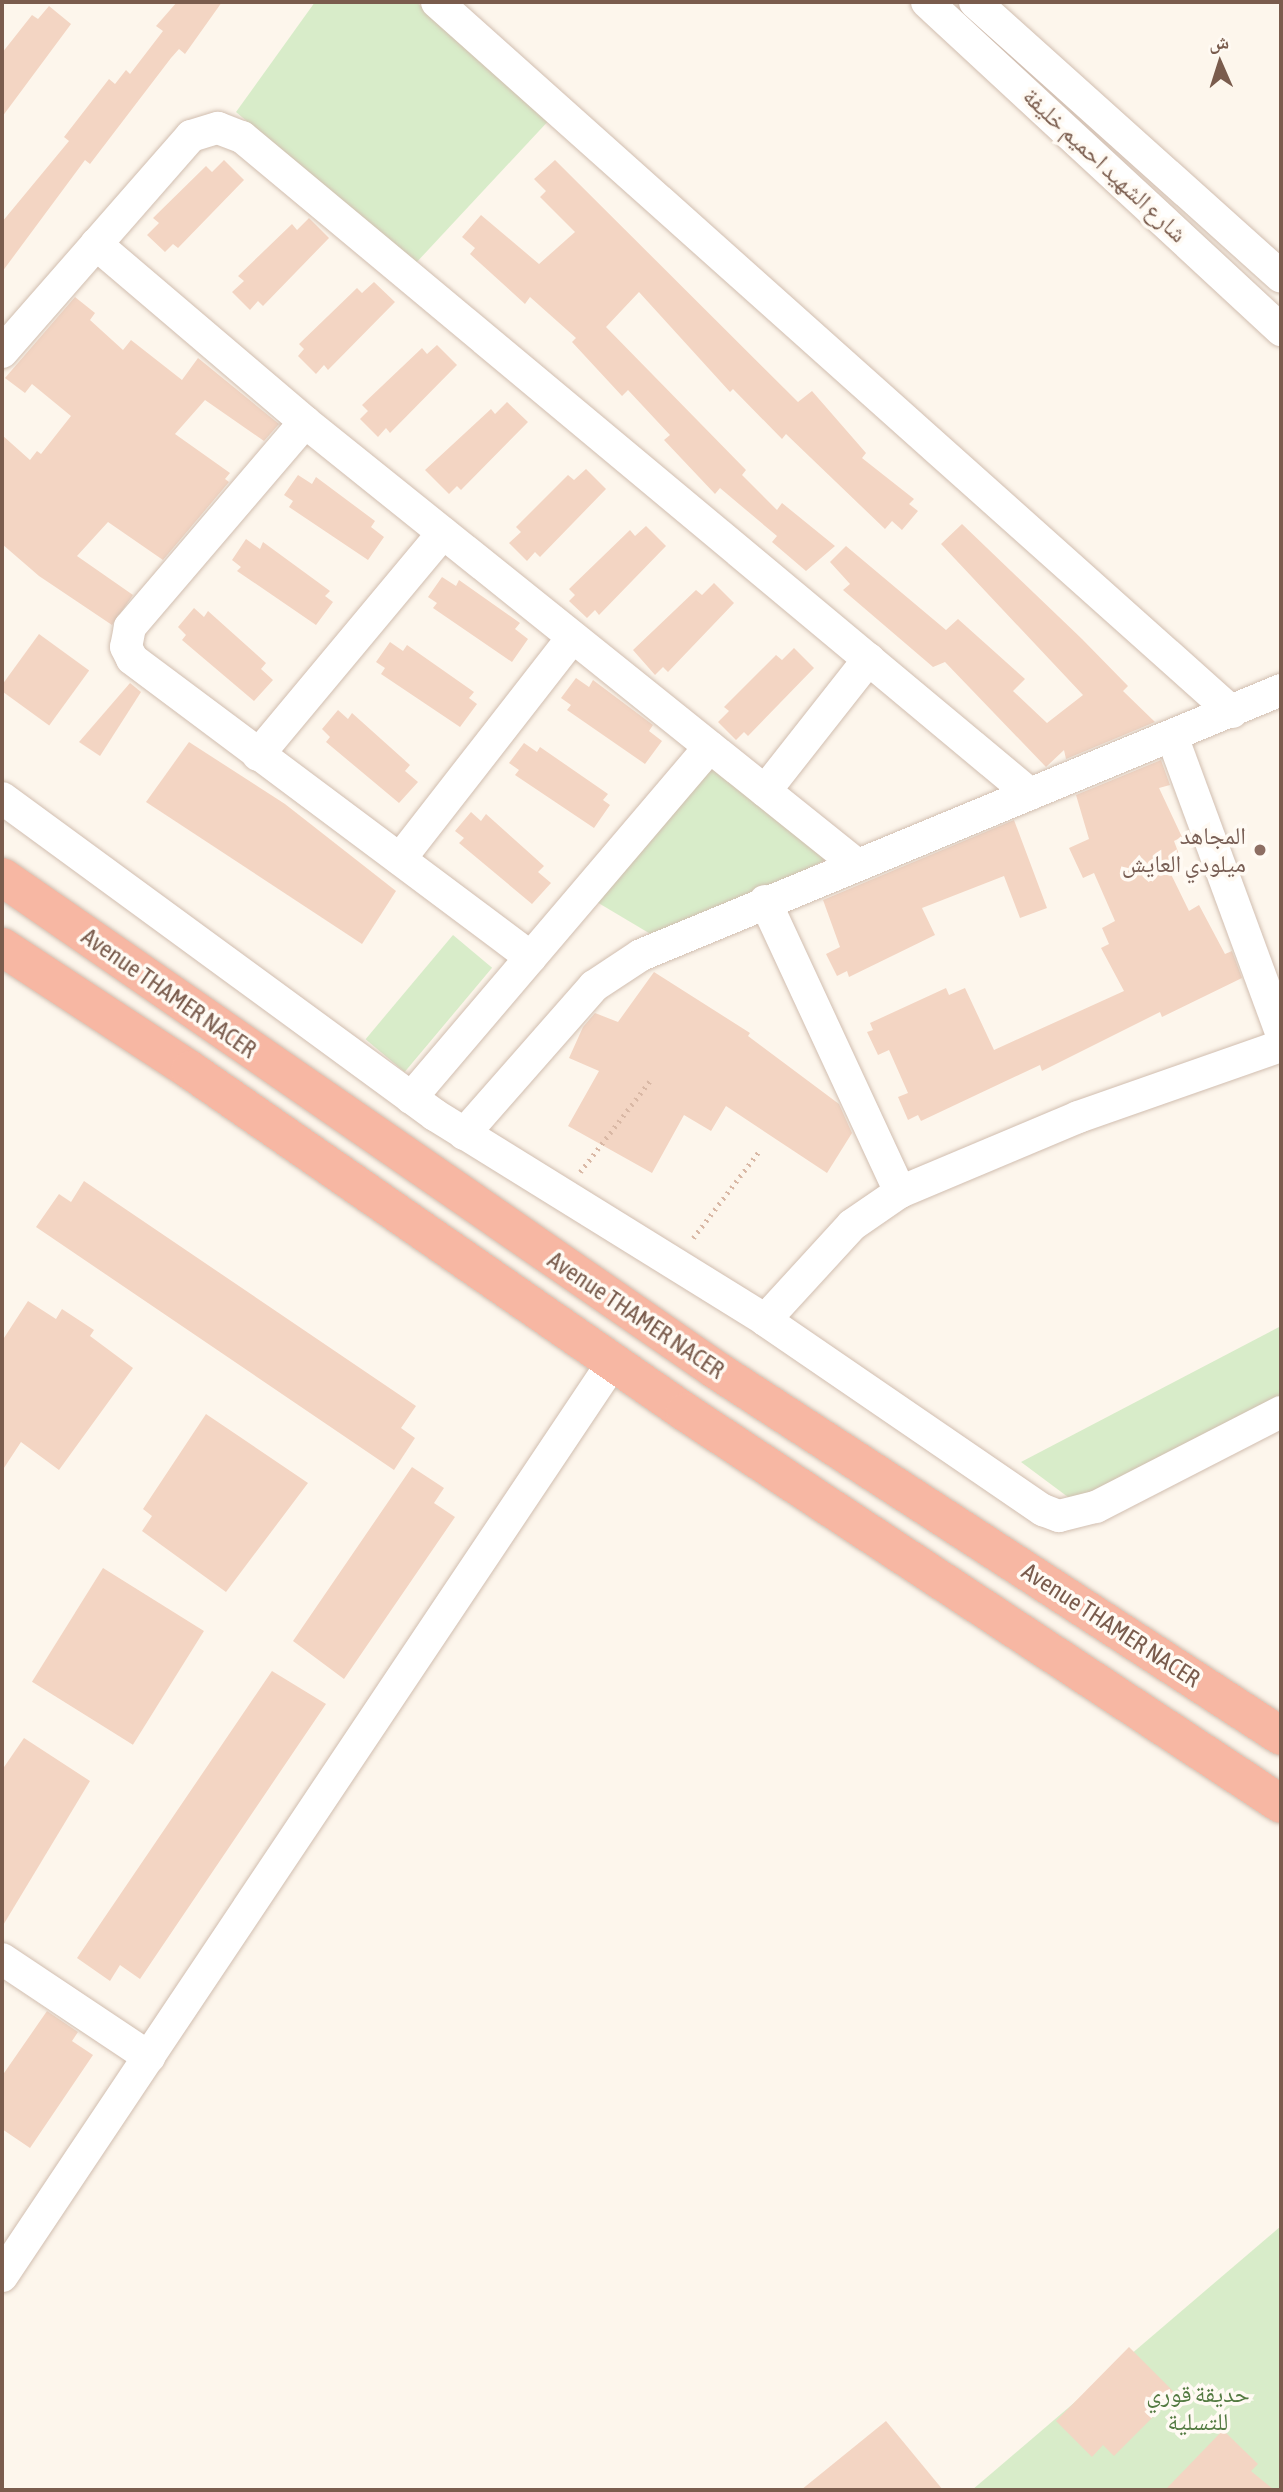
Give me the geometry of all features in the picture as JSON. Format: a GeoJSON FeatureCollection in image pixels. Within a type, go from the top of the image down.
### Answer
{"type":"FeatureCollection","features":[{"type":"Feature","properties":{"kind":"highway","name":"Avenue THAMER NACER"},"geometry":{"type":"LineString","coordinates":[[2,877],[716,1370],[1281,1736]]}},
{"type":"Feature","properties":{"kind":"highway","name":"Avenue THAMER NACER"},"geometry":{"type":"LineString","coordinates":[[2,947],[613,1362],[1281,1804]]}},
{"type":"Feature","properties":{"kind":"street"},"geometry":{"type":"LineString","coordinates":[[437,2],[1232,712]]}},
{"type":"Feature","properties":{"kind":"street","name":"شارع الشهيد احميم خليفة"},"geometry":{"type":"LineString","coordinates":[[927,2],[1281,330]]}},
{"type":"Feature","properties":{"kind":"street","name":"شارع الشهيد احميم خليفة"},"geometry":{"type":"LineString","coordinates":[[975,2],[1281,277]]}},
{"type":"Feature","properties":{"kind":"street"},"geometry":{"type":"LineString","coordinates":[[2,352],[191,136],[218,128],[242,137],[1030,794]]}},
{"type":"Feature","properties":{"kind":"street"},"geometry":{"type":"LineString","coordinates":[[96,244],[305,422],[856,864]]}},
{"type":"Feature","properties":{"kind":"street"},"geometry":{"type":"LineString","coordinates":[[305,422],[130,627],[126,639],[132,659],[531,957]]}},
{"type":"Feature","properties":{"kind":"street"},"geometry":{"type":"LineString","coordinates":[[258,755],[443,533]]}},
{"type":"Feature","properties":{"kind":"street"},"geometry":{"type":"LineString","coordinates":[[400,859],[573,637]]}},
{"type":"Feature","properties":{"kind":"street"},"geometry":{"type":"LineString","coordinates":[[765,791],[869,659]]}},
{"type":"Feature","properties":{"kind":"street"},"geometry":{"type":"LineString","coordinates":[[464,1134],[614,970],[765,901],[1281,690]]}},
{"type":"Feature","properties":{"kind":"street"},"geometry":{"type":"LineString","coordinates":[[1172,736],[1281,1032]]}},
{"type":"Feature","properties":{"kind":"street"},"geometry":{"type":"LineString","coordinates":[[411,1098],[710,747]]}},
{"type":"Feature","properties":{"kind":"street"},"geometry":{"type":"LineString","coordinates":[[2,798],[411,1098],[464,1134],[765,1320],[1021,1496],[1059,1516],[1096,1507],[1281,1412]]}},
{"type":"Feature","properties":{"kind":"street"},"geometry":{"type":"LineString","coordinates":[[765,901],[900,1192]]}},
{"type":"Feature","properties":{"kind":"street"},"geometry":{"type":"LineString","coordinates":[[765,1320],[852,1224],[900,1192],[1078,1117],[1281,1046]]}},
{"type":"Feature","properties":{"kind":"street"},"geometry":{"type":"LineString","coordinates":[[2,2276],[613,1362]]}},
{"type":"Feature","properties":{"kind":"street"},"geometry":{"type":"LineString","coordinates":[[2,1959],[149,2057]]}},
{"type":"Feature","properties":{"kind":"path"},"geometry":{"type":"LineString","coordinates":[[563,1195],[652,1078]]}},
{"type":"Feature","properties":{"kind":"path"},"geometry":{"type":"LineString","coordinates":[[673,1263],[760,1150]]}},
{"type":"Feature","properties":{"kind":"green space"},"geometry":{"type":"Polygon","coordinates":[[[315,2],[416,2],[552,117],[415,264],[236,112],[315,2]]]}},
{"type":"Feature","properties":{"kind":"green space"},"geometry":{"type":"Polygon","coordinates":[[[710,757],[833,856],[664,942],[585,895],[710,757]]]}},
{"type":"Feature","properties":{"kind":"green space"},"geometry":{"type":"Polygon","coordinates":[[[453,935],[492,968],[405,1072],[366,1039],[453,935]]]}},
{"type":"Feature","properties":{"kind":"green space"},"geometry":{"type":"Polygon","coordinates":[[[1281,1326],[1281,1399],[1076,1503],[1021,1462],[1281,1326]]]}},
{"type":"Feature","properties":{"kind":"green space","name":"حديقة قوري للتسلية"},"geometry":{"type":"Polygon","coordinates":[[[1281,2226],[1281,2490],[972,2490],[1281,2226]]]}},
{"type":"Feature","properties":{"kind":"building"},"geometry":{"type":"Polygon","coordinates":[[[177,2],[222,2],[185,54],[179,49],[171,58],[90,164],[85,160],[2,272],[2,222],[69,141],[64,137],[109,79],[115,84],[126,70],[130,74],[163,31],[156,26],[177,2]]]}},
{"type":"Feature","properties":{"kind":"building"},"geometry":{"type":"Polygon","coordinates":[[[49,6],[71,24],[2,117],[2,53],[32,15],[38,19],[49,6]]]}},
{"type":"Feature","properties":{"kind":"building"},"geometry":{"type":"Polygon","coordinates":[[[224,160],[244,180],[178,248],[173,244],[165,252],[147,235],[159,223],[153,218],[206,166],[212,172],[224,160]]]}},
{"type":"Feature","properties":{"kind":"building"},"geometry":{"type":"Polygon","coordinates":[[[555,160],[798,402],[812,391],[866,453],[862,458],[914,499],[909,504],[918,511],[902,530],[892,521],[885,529],[786,434],[782,439],[733,389],[730,392],[639,292],[606,327],[746,470],[742,475],[777,510],[782,503],[835,546],[806,571],[772,542],[777,536],[720,488],[715,494],[664,440],[670,435],[628,390],[622,396],[572,342],[576,338],[530,297],[525,304],[470,254],[475,248],[462,237],[481,215],[539,264],[575,232],[540,197],[546,191],[534,179],[555,160]]]}},
{"type":"Feature","properties":{"kind":"building"},"geometry":{"type":"Polygon","coordinates":[[[309,218],[329,238],[263,306],[258,301],[250,310],[232,292],[244,281],[238,276],[292,224],[297,230],[309,218]]]}},
{"type":"Feature","properties":{"kind":"building"},"geometry":{"type":"Polygon","coordinates":[[[374,282],[395,302],[328,370],[324,365],[316,374],[298,356],[304,349],[299,344],[357,288],[362,293],[374,282]]]}},
{"type":"Feature","properties":{"kind":"building"},"geometry":{"type":"Polygon","coordinates":[[[75,297],[95,313],[90,320],[123,350],[131,340],[182,380],[198,358],[279,424],[264,441],[205,400],[175,434],[230,473],[225,479],[229,482],[163,560],[108,522],[77,556],[133,595],[112,625],[39,576],[2,544],[2,435],[30,460],[37,451],[41,454],[71,416],[32,384],[25,393],[5,378],[75,297]]]}},
{"type":"Feature","properties":{"kind":"building"},"geometry":{"type":"Polygon","coordinates":[[[437,345],[457,365],[390,433],[386,428],[378,437],[360,419],[368,411],[362,405],[422,348],[427,354],[437,345]]]}},
{"type":"Feature","properties":{"kind":"building"},"geometry":{"type":"Polygon","coordinates":[[[507,402],[528,422],[461,490],[457,486],[449,494],[425,470],[491,409],[495,414],[507,402]]]}},
{"type":"Feature","properties":{"kind":"building"},"geometry":{"type":"Polygon","coordinates":[[[586,469],[606,489],[540,557],[535,552],[527,561],[509,543],[521,532],[516,527],[568,475],[574,480],[586,469]]]}},
{"type":"Feature","properties":{"kind":"building"},"geometry":{"type":"Polygon","coordinates":[[[298,475],[312,484],[316,477],[375,521],[371,527],[384,537],[368,560],[289,507],[293,501],[284,495],[298,475]]]}},
{"type":"Feature","properties":{"kind":"building"},"geometry":{"type":"Polygon","coordinates":[[[962,524],[1128,686],[1123,691],[1155,722],[1066,759],[1064,750],[1046,767],[945,662],[933,667],[843,590],[850,584],[830,562],[846,546],[946,630],[958,619],[1025,679],[1013,691],[1047,723],[1083,695],[941,544],[962,524]]]}},
{"type":"Feature","properties":{"kind":"building"},"geometry":{"type":"Polygon","coordinates":[[[646,526],[666,546],[599,615],[595,610],[587,618],[569,601],[575,595],[569,589],[630,530],[635,536],[646,526]]]}},
{"type":"Feature","properties":{"kind":"building"},"geometry":{"type":"Polygon","coordinates":[[[246,539],[260,549],[263,542],[330,591],[325,596],[333,602],[316,625],[237,571],[241,567],[232,560],[246,539]]]}},
{"type":"Feature","properties":{"kind":"building"},"geometry":{"type":"Polygon","coordinates":[[[442,577],[456,586],[459,580],[520,623],[515,629],[528,639],[512,662],[433,608],[437,603],[428,597],[442,577]]]}},
{"type":"Feature","properties":{"kind":"building"},"geometry":{"type":"Polygon","coordinates":[[[714,583],[734,603],[668,672],[663,667],[655,675],[633,650],[696,590],[702,595],[714,583]]]}},
{"type":"Feature","properties":{"kind":"building"},"geometry":{"type":"Polygon","coordinates":[[[194,608],[204,617],[208,611],[266,663],[261,669],[273,680],[254,701],[182,640],[186,635],[178,627],[194,608]]]}},
{"type":"Feature","properties":{"kind":"building"},"geometry":{"type":"Polygon","coordinates":[[[39,634],[89,670],[49,725],[2,691],[2,685],[39,634]]]}},
{"type":"Feature","properties":{"kind":"building"},"geometry":{"type":"Polygon","coordinates":[[[390,642],[403,651],[407,645],[474,692],[469,698],[477,704],[460,727],[381,674],[385,668],[376,662],[390,642]]]}},
{"type":"Feature","properties":{"kind":"building"},"geometry":{"type":"Polygon","coordinates":[[[794,648],[814,668],[748,736],[744,732],[736,740],[718,722],[729,711],[724,707],[776,655],[782,660],[794,648]]]}},
{"type":"Feature","properties":{"kind":"building"},"geometry":{"type":"Polygon","coordinates":[[[576,678],[589,687],[593,680],[653,725],[649,731],[662,741],[645,764],[567,710],[571,705],[561,698],[576,678]]]}},
{"type":"Feature","properties":{"kind":"building"},"geometry":{"type":"Polygon","coordinates":[[[130,683],[141,692],[100,756],[79,742],[130,683]]]}},
{"type":"Feature","properties":{"kind":"building"},"geometry":{"type":"Polygon","coordinates":[[[338,710],[348,719],[352,713],[410,765],[405,771],[418,782],[399,803],[326,742],[330,737],[322,729],[338,710]]]}},
{"type":"Feature","properties":{"kind":"building"},"geometry":{"type":"Polygon","coordinates":[[[189,742],[285,804],[396,891],[362,944],[146,802],[189,742]]]}},
{"type":"Feature","properties":{"kind":"building"},"geometry":{"type":"Polygon","coordinates":[[[524,743],[537,752],[540,747],[608,794],[603,800],[610,805],[594,828],[515,775],[519,770],[509,763],[524,743]]]}},
{"type":"Feature","properties":{"kind":"building"},"geometry":{"type":"Polygon","coordinates":[[[1161,760],[1170,785],[1159,788],[1182,837],[1174,841],[1180,857],[1166,864],[1189,911],[1199,905],[1225,954],[1232,951],[1242,978],[1162,1017],[1160,1012],[1042,1071],[1040,1065],[921,1121],[918,1115],[908,1120],[898,1097],[908,1093],[889,1050],[878,1055],[867,1032],[873,1030],[870,1023],[946,988],[949,995],[965,988],[994,1050],[1124,991],[1101,948],[1109,944],[1102,928],[1115,921],[1094,873],[1083,878],[1069,848],[1089,839],[1076,795],[1161,760]]]}},
{"type":"Feature","properties":{"kind":"building"},"geometry":{"type":"Polygon","coordinates":[[[471,812],[481,821],[486,814],[544,866],[538,872],[551,883],[532,904],[459,843],[464,838],[455,831],[471,812]]]}},
{"type":"Feature","properties":{"kind":"building"},"geometry":{"type":"Polygon","coordinates":[[[1014,820],[1047,908],[1020,918],[1004,876],[922,908],[935,935],[849,977],[847,971],[837,976],[826,954],[840,947],[823,900],[1014,820]]]}},
{"type":"Feature","properties":{"kind":"building"},"geometry":{"type":"Polygon","coordinates":[[[654,972],[750,1033],[748,1036],[839,1104],[852,1133],[827,1173],[726,1106],[711,1131],[684,1115],[652,1173],[568,1126],[599,1071],[569,1058],[583,1027],[595,1013],[618,1022],[654,972]]]}},
{"type":"Feature","properties":{"kind":"building"},"geometry":{"type":"Polygon","coordinates":[[[84,1181],[416,1406],[401,1428],[415,1438],[394,1470],[36,1227],[59,1194],[71,1202],[84,1181]]]}},
{"type":"Feature","properties":{"kind":"building"},"geometry":{"type":"Polygon","coordinates":[[[28,1301],[56,1319],[62,1309],[94,1330],[90,1336],[133,1368],[59,1470],[21,1442],[2,1471],[2,1341],[28,1301]]]}},
{"type":"Feature","properties":{"kind":"building"},"geometry":{"type":"Polygon","coordinates":[[[206,1414],[308,1483],[226,1592],[142,1531],[152,1516],[143,1509],[206,1414]]]}},
{"type":"Feature","properties":{"kind":"building"},"geometry":{"type":"Polygon","coordinates":[[[412,1467],[444,1488],[434,1503],[455,1517],[344,1679],[293,1641],[412,1467]]]}},
{"type":"Feature","properties":{"kind":"building"},"geometry":{"type":"Polygon","coordinates":[[[103,1568],[204,1631],[133,1745],[32,1682],[103,1568]]]}},
{"type":"Feature","properties":{"kind":"building"},"geometry":{"type":"Polygon","coordinates":[[[272,1671],[326,1704],[140,1979],[120,1965],[110,1981],[77,1958],[272,1671]]]}},
{"type":"Feature","properties":{"kind":"building"},"geometry":{"type":"Polygon","coordinates":[[[24,1738],[90,1781],[2,1927],[2,1770],[24,1738]]]}},
{"type":"Feature","properties":{"kind":"building"},"geometry":{"type":"Polygon","coordinates":[[[47,2011],[78,2032],[72,2041],[93,2055],[30,2148],[2,2129],[2,2076],[47,2011]]]}},
{"type":"Feature","properties":{"kind":"building"},"geometry":{"type":"Polygon","coordinates":[[[1129,2347],[1176,2394],[1114,2456],[1103,2445],[1092,2457],[1056,2421],[1129,2347]]]}},
{"type":"Feature","properties":{"kind":"building"},"geometry":{"type":"Polygon","coordinates":[[[886,2421],[943,2490],[801,2490],[886,2421]]]}},
{"type":"Feature","properties":{"kind":"building"},"geometry":{"type":"Polygon","coordinates":[[[1223,2430],[1258,2464],[1251,2471],[1274,2490],[1165,2490],[1223,2430]]]}},
{"type":"Feature","properties":{"kind":"place","name":"المجاهد ميلودي العايش"},"geometry":{"type":"Point","coordinates":[1260,850]}}]}
